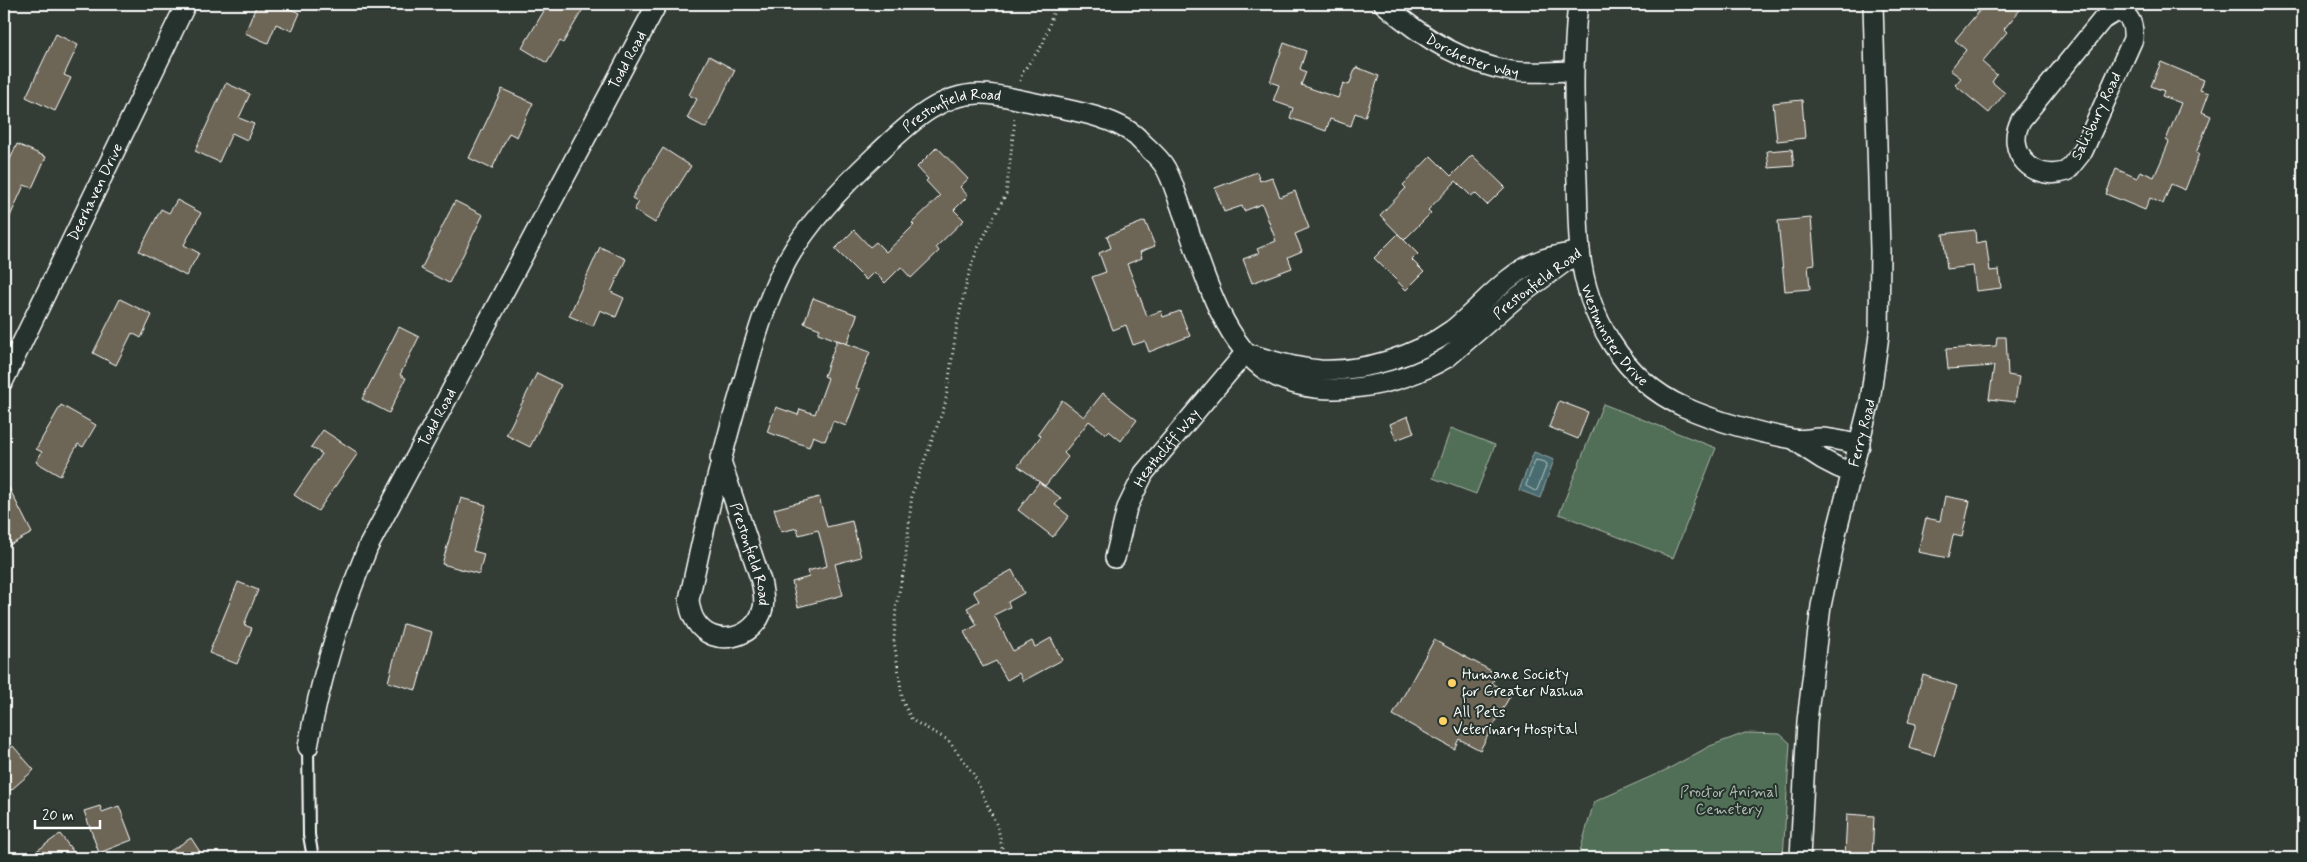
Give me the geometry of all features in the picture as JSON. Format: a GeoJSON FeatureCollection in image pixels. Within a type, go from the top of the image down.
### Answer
{"type":"FeatureCollection","features":[{"type":"Feature","properties":{"kind":"street","name":"Deerhaven Drive"},"geometry":{"type":"LineString","coordinates":[[4,380],[186,4]]}},
{"type":"Feature","properties":{"kind":"street","name":"Todd Road"},"geometry":{"type":"LineString","coordinates":[[308,747],[324,669],[348,597],[368,548],[657,4]]}},
{"type":"Feature","properties":{"kind":"street","name":"Dorchester Way"},"geometry":{"type":"LineString","coordinates":[[1384,4],[1438,45],[1484,64],[1513,71],[1573,71]]}},
{"type":"Feature","properties":{"kind":"street","name":"Westminster Drive"},"geometry":{"type":"LineString","coordinates":[[1578,4],[1573,71],[1580,251],[1587,289],[1598,319],[1625,363],[1642,380],[1676,403],[1706,416],[1795,440],[1821,438],[1860,445]]}},
{"type":"Feature","properties":{"kind":"street","name":"Ferry Road"},"geometry":{"type":"LineString","coordinates":[[1800,858],[1807,721],[1821,606],[1870,401],[1879,335],[1880,250],[1873,4]]}},
{"type":"Feature","properties":{"kind":"street","name":"Salisbury Road"},"geometry":{"type":"LineString","coordinates":[[2118,7],[2129,18],[2134,27],[2133,39],[2083,151],[2067,171],[2047,174],[2036,170],[2027,163],[2015,144],[2015,131],[2102,20],[2118,7]]}},
{"type":"Feature","properties":{"kind":"street","name":"Prestonfield Road"},"geometry":{"type":"LineString","coordinates":[[720,458],[761,581],[763,595],[763,608],[759,619],[751,629],[740,635],[728,638],[716,637],[705,632],[696,623],[688,600],[720,458],[774,286],[790,256],[806,233],[860,170],[908,126],[932,108],[958,97],[980,94],[1015,99],[1111,122],[1132,133],[1164,165],[1221,317],[1245,353],[1270,373],[1308,386],[1350,387],[1376,384],[1435,364],[1448,357],[1516,298],[1580,251]]}},
{"type":"Feature","properties":{"kind":"street","name":"Heathcliff Way"},"geometry":{"type":"LineString","coordinates":[[1115,558],[1127,508],[1144,473],[1245,353]]}},
{"type":"Feature","properties":{"kind":"street","name":"Westminster Drive"},"geometry":{"type":"LineString","coordinates":[[1795,440],[1814,456],[1830,465],[1852,473]]}},
{"type":"Feature","properties":{"kind":"lane","name":"Todd Road"},"geometry":{"type":"LineString","coordinates":[[308,747],[309,835],[313,858]]}},
{"type":"Feature","properties":{"kind":"path"},"geometry":{"type":"LineString","coordinates":[[1004,858],[998,828],[973,773],[948,740],[912,720],[903,702],[894,641],[896,606],[905,565],[912,494],[945,405],[957,325],[968,277],[977,250],[1006,194],[1014,136],[1015,99],[1022,73],[1043,44],[1056,4]]}},
{"type":"Feature","properties":{"kind":"green space"},"geometry":{"type":"Polygon","coordinates":[[[1603,404],[1716,448],[1673,558],[1559,514],[1603,404]]]}},
{"type":"Feature","properties":{"kind":"green space"},"geometry":{"type":"Polygon","coordinates":[[[1451,428],[1495,445],[1476,494],[1433,478],[1451,428]]]}},
{"type":"Feature","properties":{"kind":"green space","name":"Proctor Animal Cemetery"},"geometry":{"type":"Polygon","coordinates":[[[1745,733],[1780,734],[1790,743],[1783,858],[1578,858],[1594,802],[1668,769],[1710,746],[1745,733]]]}},
{"type":"Feature","properties":{"kind":"water"},"geometry":{"type":"Polygon","coordinates":[[[1534,452],[1554,460],[1540,498],[1519,490],[1534,452]]]}},
{"type":"Feature","properties":{"kind":"building"},"geometry":{"type":"Polygon","coordinates":[[[257,4],[278,4],[300,13],[292,31],[276,24],[268,43],[245,33],[257,4]]]}},
{"type":"Feature","properties":{"kind":"building"},"geometry":{"type":"Polygon","coordinates":[[[548,4],[586,4],[563,43],[560,41],[547,63],[522,48],[548,4]]]}},
{"type":"Feature","properties":{"kind":"building"},"geometry":{"type":"Polygon","coordinates":[[[1985,4],[2025,4],[2004,29],[2007,32],[1982,62],[1997,75],[1992,82],[2005,93],[1989,113],[1955,85],[1961,78],[1950,70],[1966,50],[1955,40],[1985,4]]]}},
{"type":"Feature","properties":{"kind":"building"},"geometry":{"type":"Polygon","coordinates":[[[56,34],[78,45],[64,75],[71,78],[55,111],[26,97],[56,34]]]}},
{"type":"Feature","properties":{"kind":"building"},"geometry":{"type":"Polygon","coordinates":[[[1284,43],[1306,51],[1300,69],[1306,72],[1301,85],[1338,98],[1343,83],[1349,85],[1356,67],[1379,76],[1365,117],[1355,113],[1351,126],[1330,119],[1326,131],[1290,118],[1293,108],[1273,101],[1279,85],[1270,82],[1284,43]]]}},
{"type":"Feature","properties":{"kind":"building"},"geometry":{"type":"Polygon","coordinates":[[[709,56],[735,70],[706,128],[687,118],[697,99],[689,95],[709,56]]]}},
{"type":"Feature","properties":{"kind":"building"},"geometry":{"type":"Polygon","coordinates":[[[2161,62],[2204,80],[2200,90],[2209,93],[2202,112],[2211,116],[2196,153],[2199,154],[2185,190],[2171,184],[2163,204],[2150,198],[2145,210],[2106,194],[2116,169],[2137,178],[2140,171],[2154,177],[2162,159],[2169,142],[2166,140],[2181,103],[2162,96],[2164,91],[2151,86],[2161,62]]]}},
{"type":"Feature","properties":{"kind":"building"},"geometry":{"type":"Polygon","coordinates":[[[226,83],[250,94],[239,118],[254,124],[247,140],[232,133],[219,162],[195,151],[226,83]]]}},
{"type":"Feature","properties":{"kind":"building"},"geometry":{"type":"Polygon","coordinates":[[[502,89],[533,103],[517,137],[509,133],[492,169],[469,158],[502,89]]]}},
{"type":"Feature","properties":{"kind":"building"},"geometry":{"type":"Polygon","coordinates":[[[1802,100],[1805,138],[1777,141],[1773,103],[1802,100]]]}},
{"type":"Feature","properties":{"kind":"building"},"geometry":{"type":"Polygon","coordinates":[[[17,144],[46,157],[32,188],[24,185],[4,230],[4,173],[17,144]]]}},
{"type":"Feature","properties":{"kind":"building"},"geometry":{"type":"Polygon","coordinates":[[[937,147],[968,179],[960,187],[968,196],[954,210],[964,220],[936,247],[939,251],[911,278],[901,267],[885,283],[874,272],[866,280],[835,249],[854,230],[870,247],[876,242],[886,252],[914,225],[912,223],[940,196],[926,181],[928,179],[917,167],[937,147]]]}},
{"type":"Feature","properties":{"kind":"building"},"geometry":{"type":"Polygon","coordinates":[[[663,148],[691,166],[655,223],[634,210],[639,202],[632,198],[663,148]]]}},
{"type":"Feature","properties":{"kind":"building"},"geometry":{"type":"Polygon","coordinates":[[[1792,149],[1794,166],[1769,168],[1767,151],[1792,149]]]}},
{"type":"Feature","properties":{"kind":"building"},"geometry":{"type":"Polygon","coordinates":[[[1472,155],[1505,187],[1487,205],[1475,193],[1471,196],[1456,181],[1428,210],[1431,213],[1404,240],[1380,215],[1406,188],[1403,185],[1431,156],[1451,176],[1472,155]]]}},
{"type":"Feature","properties":{"kind":"building"},"geometry":{"type":"Polygon","coordinates":[[[1257,172],[1260,181],[1272,177],[1280,197],[1295,191],[1309,228],[1295,234],[1302,251],[1288,257],[1292,268],[1252,283],[1243,259],[1259,253],[1257,249],[1276,241],[1262,204],[1244,211],[1242,206],[1224,212],[1215,188],[1257,172]]]}},
{"type":"Feature","properties":{"kind":"building"},"geometry":{"type":"Polygon","coordinates":[[[177,200],[201,213],[184,245],[199,253],[186,276],[139,251],[161,209],[169,213],[177,200]]]}},
{"type":"Feature","properties":{"kind":"building"},"geometry":{"type":"Polygon","coordinates":[[[455,201],[483,215],[449,283],[421,269],[455,201]]]}},
{"type":"Feature","properties":{"kind":"building"},"geometry":{"type":"Polygon","coordinates":[[[1811,218],[1815,264],[1808,265],[1810,289],[1785,291],[1778,221],[1811,218]]]}},
{"type":"Feature","properties":{"kind":"building"},"geometry":{"type":"Polygon","coordinates":[[[1145,221],[1155,246],[1140,252],[1142,258],[1127,264],[1147,316],[1161,311],[1163,317],[1180,311],[1190,336],[1149,352],[1145,341],[1133,345],[1126,325],[1113,330],[1092,277],[1106,272],[1099,253],[1111,248],[1107,236],[1145,221]]]}},
{"type":"Feature","properties":{"kind":"building"},"geometry":{"type":"Polygon","coordinates":[[[1975,230],[1976,243],[1986,241],[1990,271],[1999,270],[2001,288],[1976,291],[1973,266],[1947,269],[1943,234],[1975,230]]]}},
{"type":"Feature","properties":{"kind":"building"},"geometry":{"type":"Polygon","coordinates":[[[1398,234],[1418,254],[1412,260],[1424,272],[1406,290],[1374,258],[1398,234]]]}},
{"type":"Feature","properties":{"kind":"building"},"geometry":{"type":"Polygon","coordinates":[[[600,247],[626,259],[611,292],[624,298],[616,317],[600,310],[593,326],[569,316],[600,247]]]}},
{"type":"Feature","properties":{"kind":"building"},"geometry":{"type":"Polygon","coordinates":[[[813,298],[857,315],[847,344],[818,333],[820,329],[804,323],[813,298]]]}},
{"type":"Feature","properties":{"kind":"building"},"geometry":{"type":"Polygon","coordinates":[[[120,299],[152,315],[141,338],[132,333],[116,365],[93,353],[120,299]]]}},
{"type":"Feature","properties":{"kind":"building"},"geometry":{"type":"Polygon","coordinates":[[[399,327],[419,337],[400,375],[406,378],[389,413],[362,399],[399,327]]]}},
{"type":"Feature","properties":{"kind":"building"},"geometry":{"type":"Polygon","coordinates":[[[1997,337],[2006,337],[2008,375],[2019,377],[2015,402],[1989,399],[1994,366],[1948,369],[1946,349],[1996,346],[1997,337]]]}},
{"type":"Feature","properties":{"kind":"building"},"geometry":{"type":"Polygon","coordinates":[[[837,340],[870,352],[856,388],[860,389],[846,426],[833,421],[825,441],[813,436],[809,447],[767,432],[776,407],[798,415],[800,409],[815,414],[828,378],[824,376],[837,340]]]}},
{"type":"Feature","properties":{"kind":"building"},"geometry":{"type":"Polygon","coordinates":[[[537,373],[561,385],[530,447],[506,435],[537,373]]]}},
{"type":"Feature","properties":{"kind":"building"},"geometry":{"type":"Polygon","coordinates":[[[1103,393],[1137,420],[1121,441],[1109,431],[1106,434],[1089,421],[1064,453],[1068,457],[1045,486],[1018,466],[1041,436],[1038,433],[1062,400],[1084,417],[1103,393]]]}},
{"type":"Feature","properties":{"kind":"building"},"geometry":{"type":"Polygon","coordinates":[[[1559,401],[1588,412],[1578,439],[1549,427],[1559,401]]]}},
{"type":"Feature","properties":{"kind":"building"},"geometry":{"type":"Polygon","coordinates":[[[61,405],[96,425],[83,447],[78,444],[60,476],[36,462],[42,452],[36,449],[61,405]]]}},
{"type":"Feature","properties":{"kind":"building"},"geometry":{"type":"Polygon","coordinates":[[[1408,416],[1414,433],[1396,440],[1390,424],[1408,416]]]}},
{"type":"Feature","properties":{"kind":"building"},"geometry":{"type":"Polygon","coordinates":[[[323,430],[358,453],[318,511],[294,495],[322,454],[311,447],[323,430]]]}},
{"type":"Feature","properties":{"kind":"building"},"geometry":{"type":"Polygon","coordinates":[[[4,478],[32,533],[4,548],[4,478]]]}},
{"type":"Feature","properties":{"kind":"building"},"geometry":{"type":"Polygon","coordinates":[[[1039,482],[1061,498],[1055,505],[1069,516],[1053,537],[1018,510],[1039,482]]]}},
{"type":"Feature","properties":{"kind":"building"},"geometry":{"type":"Polygon","coordinates":[[[1945,496],[1970,501],[1962,537],[1953,535],[1948,558],[1918,552],[1926,518],[1940,521],[1945,496]]]}},
{"type":"Feature","properties":{"kind":"building"},"geometry":{"type":"Polygon","coordinates":[[[819,497],[827,527],[852,521],[861,557],[835,564],[843,595],[798,607],[792,582],[809,577],[807,571],[827,566],[823,548],[818,530],[799,535],[797,528],[781,532],[774,509],[819,497]]]}},
{"type":"Feature","properties":{"kind":"building"},"geometry":{"type":"Polygon","coordinates":[[[461,498],[486,505],[473,551],[484,554],[479,574],[442,564],[461,498]]]}},
{"type":"Feature","properties":{"kind":"building"},"geometry":{"type":"Polygon","coordinates":[[[1012,570],[1024,593],[1008,602],[1010,607],[994,615],[1013,651],[1032,641],[1035,647],[1051,638],[1062,660],[1023,681],[1019,673],[1007,680],[996,661],[983,667],[964,632],[977,625],[967,608],[979,601],[973,591],[1012,570]]]}},
{"type":"Feature","properties":{"kind":"building"},"geometry":{"type":"Polygon","coordinates":[[[238,582],[258,590],[244,625],[252,628],[237,664],[209,653],[238,582]]]}},
{"type":"Feature","properties":{"kind":"building"},"geometry":{"type":"Polygon","coordinates":[[[403,624],[432,632],[416,690],[388,682],[403,624]]]}},
{"type":"Feature","properties":{"kind":"building"},"geometry":{"type":"Polygon","coordinates":[[[1434,640],[1497,674],[1492,683],[1511,694],[1480,750],[1459,739],[1454,749],[1393,715],[1434,640]]]}},
{"type":"Feature","properties":{"kind":"building"},"geometry":{"type":"Polygon","coordinates":[[[1923,675],[1957,686],[1934,756],[1909,748],[1916,724],[1908,722],[1923,675]]]}},
{"type":"Feature","properties":{"kind":"building"},"geometry":{"type":"Polygon","coordinates":[[[13,746],[34,770],[4,796],[4,754],[13,746]]]}},
{"type":"Feature","properties":{"kind":"building"},"geometry":{"type":"Polygon","coordinates":[[[100,806],[102,812],[119,806],[132,840],[99,853],[84,811],[100,806]]]}},
{"type":"Feature","properties":{"kind":"building"},"geometry":{"type":"Polygon","coordinates":[[[1847,814],[1874,816],[1872,858],[1845,856],[1847,814]]]}},
{"type":"Feature","properties":{"kind":"building"},"geometry":{"type":"Polygon","coordinates":[[[60,834],[78,858],[27,858],[60,834]]]}},
{"type":"Feature","properties":{"kind":"building"},"geometry":{"type":"Polygon","coordinates":[[[191,838],[204,858],[159,858],[191,838]]]}},
{"type":"Feature","properties":{"kind":"place","name":"Humane Society for Greater Nashua"},"geometry":{"type":"Point","coordinates":[1452,683]}},
{"type":"Feature","properties":{"kind":"place","name":"All Pets Veterinary Hospital"},"geometry":{"type":"Point","coordinates":[1443,721]}}]}
